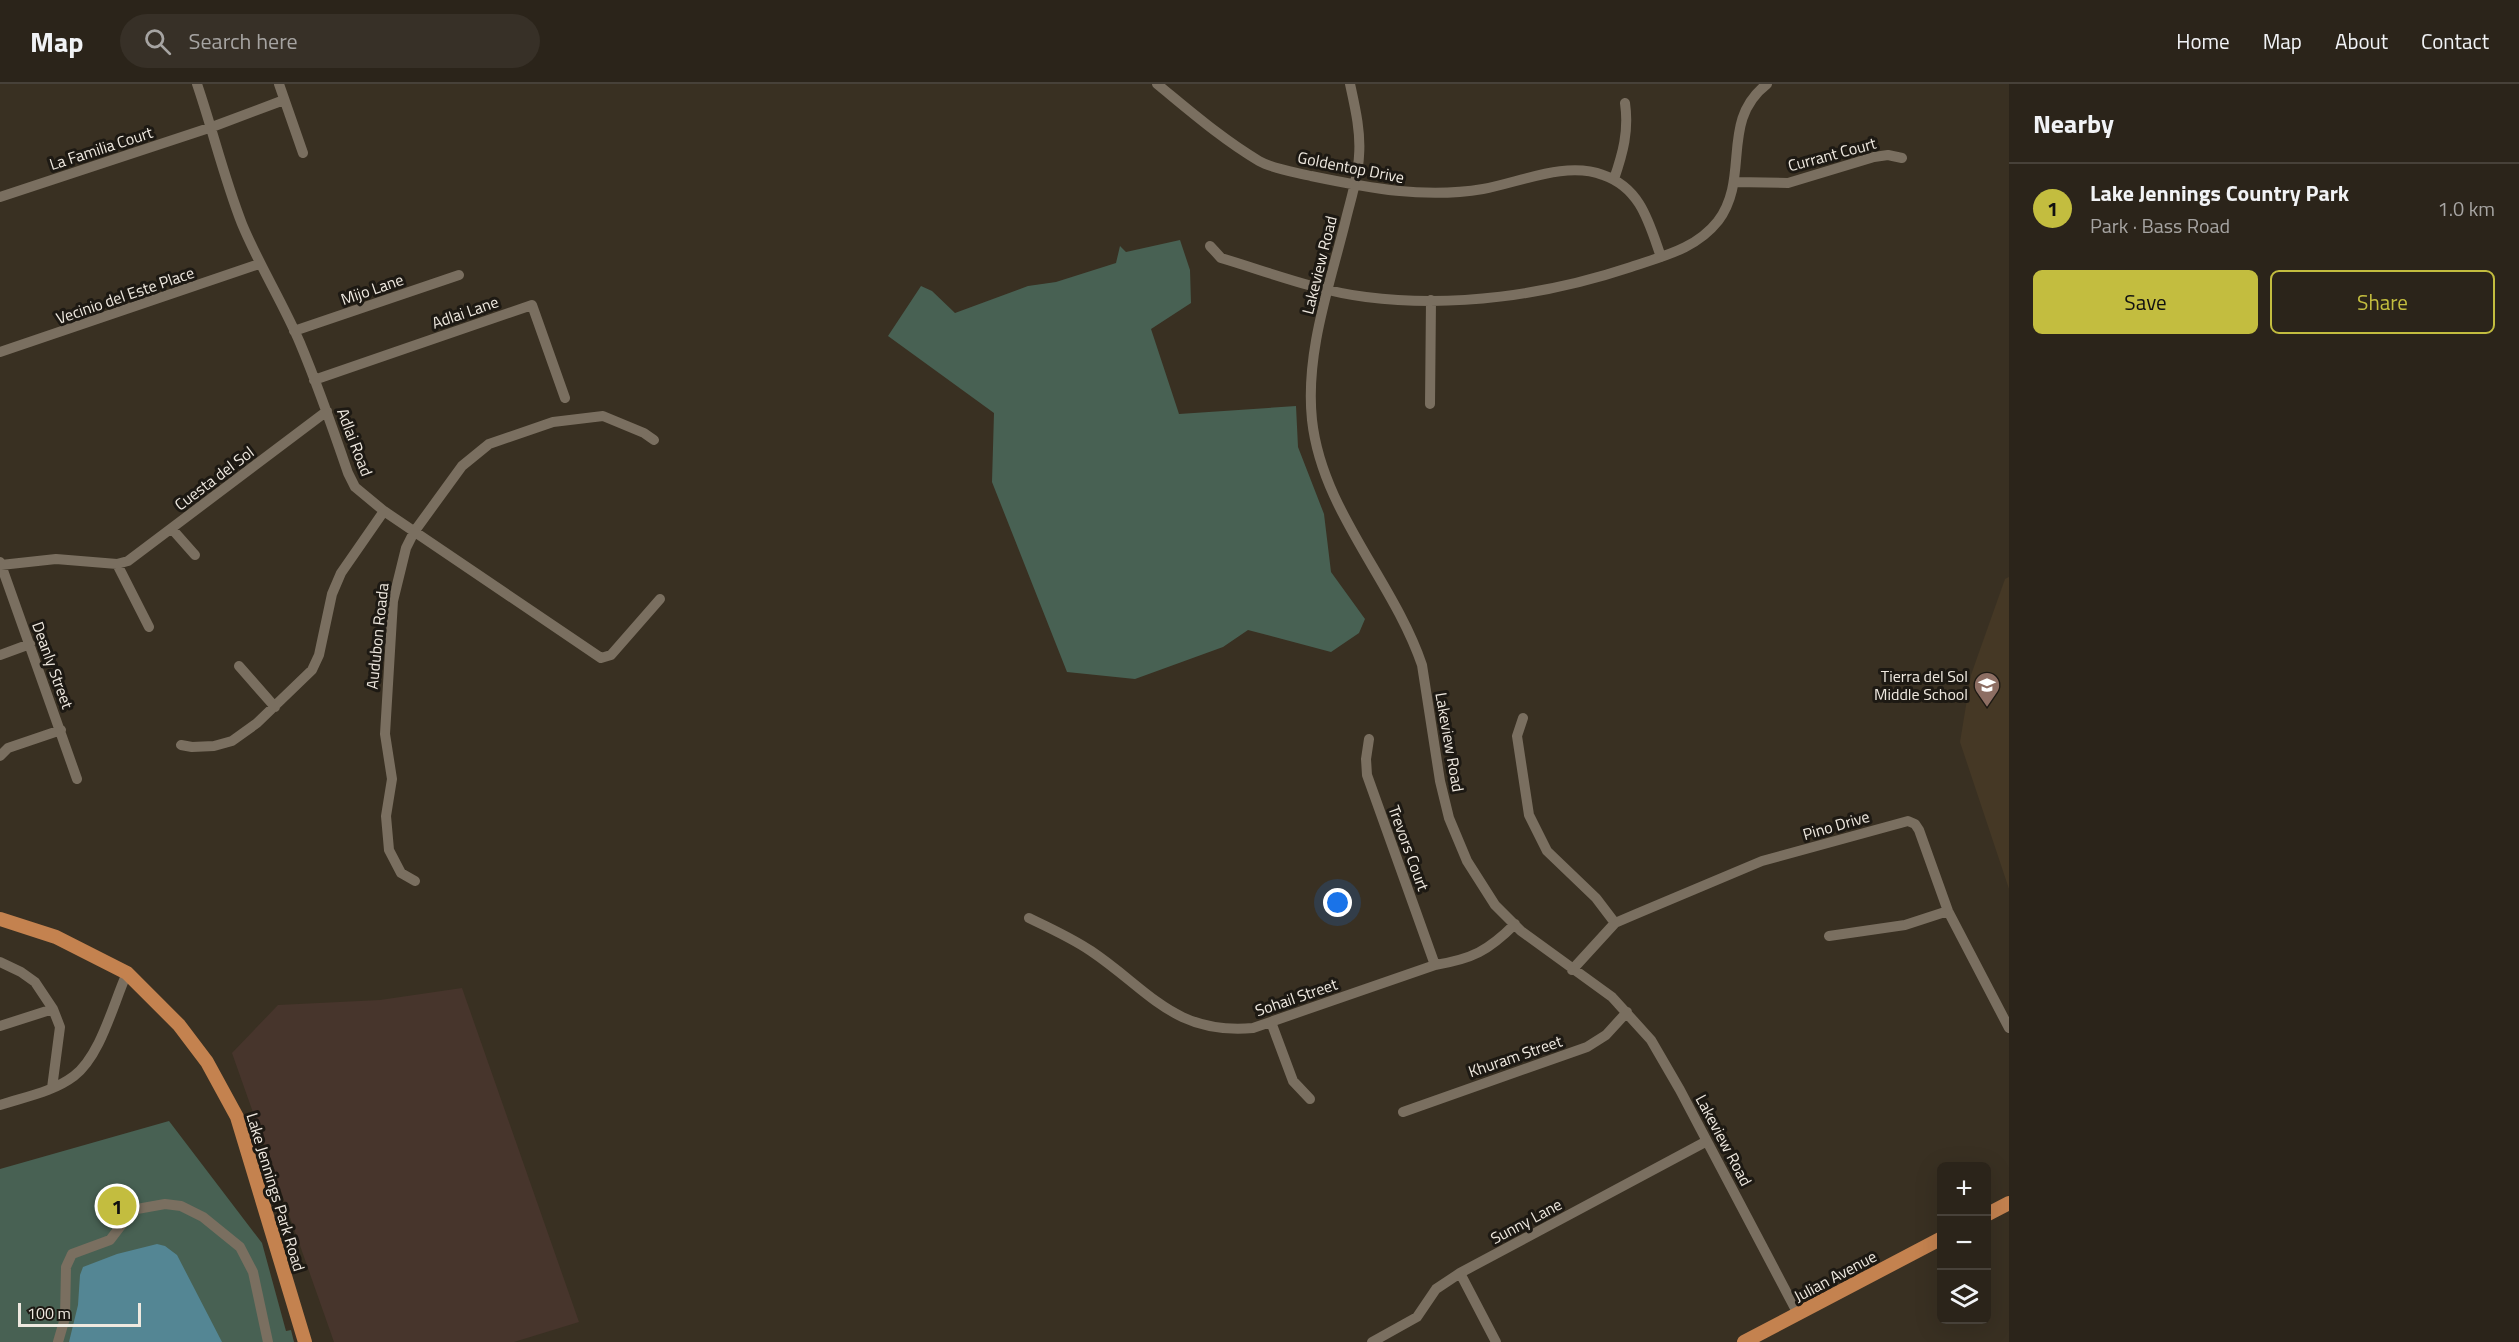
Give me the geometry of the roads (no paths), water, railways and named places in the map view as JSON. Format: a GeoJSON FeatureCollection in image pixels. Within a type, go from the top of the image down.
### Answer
{"type":"FeatureCollection","features":[{"type":"Feature","properties":{"kind":"main road","name":"Lake Jennings Park Road"},"geometry":{"type":"LineString","coordinates":[[0,919],[56,937],[127,973],[179,1025],[200,1053],[237,1117],[305,1342]]}},
{"type":"Feature","properties":{"kind":"main road"},"geometry":{"type":"LineString","coordinates":[[1991,1212],[2009,1203]]}},
{"type":"Feature","properties":{"kind":"main road","name":"Julian Avenue"},"geometry":{"type":"LineString","coordinates":[[1748,1341],[1937,1240]]}},
{"type":"Feature","properties":{"kind":"street","name":"Adlai Road"},"geometry":{"type":"LineString","coordinates":[[197,84],[212,127],[220,164],[260,264],[294,331],[327,411],[348,473],[356,487],[414,532],[601,658],[611,655],[660,599]]}},
{"type":"Feature","properties":{"kind":"street"},"geometry":{"type":"LineString","coordinates":[[279,84],[303,153]]}},
{"type":"Feature","properties":{"kind":"street","name":"Goldentop Drive"},"geometry":{"type":"LineString","coordinates":[[1157,84],[1225,140],[1261,162],[1354,185],[1415,194],[1460,192],[1578,170],[1596,172],[1614,179],[1630,191],[1643,207],[1661,256]]}},
{"type":"Feature","properties":{"kind":"street","name":"Lakeview Road"},"geometry":{"type":"LineString","coordinates":[[1350,84],[1357,117],[1359,156],[1317,337],[1312,378],[1312,420],[1330,486],[1416,647],[1422,664],[1440,781],[1449,818],[1467,861],[1495,905],[1572,970],[1612,997],[1661,1055],[1798,1314]]}},
{"type":"Feature","properties":{"kind":"street"},"geometry":{"type":"LineString","coordinates":[[1210,246],[1221,258],[1328,290],[1366,297],[1431,300],[1487,298],[1538,292],[1587,281],[1688,246],[1712,228],[1724,211],[1735,182],[1740,122],[1750,101],[1767,84]]}},
{"type":"Feature","properties":{"kind":"street","name":"La Familia Court"},"geometry":{"type":"LineString","coordinates":[[0,197],[212,127],[284,100]]}},
{"type":"Feature","properties":{"kind":"street"},"geometry":{"type":"LineString","coordinates":[[1614,179],[1625,146],[1628,118],[1625,103]]}},
{"type":"Feature","properties":{"kind":"street","name":"Currant Court"},"geometry":{"type":"LineString","coordinates":[[1735,182],[1788,183],[1874,157],[1888,155],[1902,158]]}},
{"type":"Feature","properties":{"kind":"street","name":"Vecinio del Este Place"},"geometry":{"type":"LineString","coordinates":[[0,352],[260,264]]}},
{"type":"Feature","properties":{"kind":"street","name":"Mijo Lane"},"geometry":{"type":"LineString","coordinates":[[294,331],[459,275]]}},
{"type":"Feature","properties":{"kind":"street"},"geometry":{"type":"LineString","coordinates":[[1430,404],[1431,300]]}},
{"type":"Feature","properties":{"kind":"street","name":"Adlai Lane"},"geometry":{"type":"LineString","coordinates":[[314,380],[532,305],[565,398]]}},
{"type":"Feature","properties":{"kind":"street","name":"Cuesta del Sol"},"geometry":{"type":"LineString","coordinates":[[117,564],[128,561],[172,529],[327,411]]}},
{"type":"Feature","properties":{"kind":"street","name":"Audubon Roada"},"geometry":{"type":"LineString","coordinates":[[415,881],[401,873],[389,850],[386,816],[392,779],[385,734],[393,601],[406,548],[414,532],[462,466],[489,444],[553,422],[603,416],[644,433],[654,440]]}},
{"type":"Feature","properties":{"kind":"street"},"geometry":{"type":"LineString","coordinates":[[182,745],[214,746],[232,741],[274,707],[312,670],[319,655],[332,594],[341,573],[384,511]]}},
{"type":"Feature","properties":{"kind":"street"},"geometry":{"type":"LineString","coordinates":[[172,529],[195,555]]}},
{"type":"Feature","properties":{"kind":"street"},"geometry":{"type":"LineString","coordinates":[[1,564],[56,559],[117,564],[149,627]]}},
{"type":"Feature","properties":{"kind":"street","name":"Deanly Street"},"geometry":{"type":"LineString","coordinates":[[1,564],[77,779]]}},
{"type":"Feature","properties":{"kind":"street"},"geometry":{"type":"LineString","coordinates":[[0,655],[30,645]]}},
{"type":"Feature","properties":{"kind":"street"},"geometry":{"type":"LineString","coordinates":[[239,666],[274,707]]}},
{"type":"Feature","properties":{"kind":"street"},"geometry":{"type":"LineString","coordinates":[[1523,718],[1517,736],[1529,815],[1547,851],[1596,898],[1615,923]]}},
{"type":"Feature","properties":{"kind":"street"},"geometry":{"type":"LineString","coordinates":[[0,756],[8,748],[61,730]]}},
{"type":"Feature","properties":{"kind":"street","name":"Trevors Court"},"geometry":{"type":"LineString","coordinates":[[1369,739],[1366,759],[1368,775],[1435,966]]}},
{"type":"Feature","properties":{"kind":"street","name":"Pino Drive"},"geometry":{"type":"LineString","coordinates":[[1572,970],[1615,923],[1762,861],[1908,821],[1919,830],[1948,911],[2009,1028]]}},
{"type":"Feature","properties":{"kind":"street"},"geometry":{"type":"LineString","coordinates":[[1829,936],[1905,925],[1948,911]]}},
{"type":"Feature","properties":{"kind":"street","name":"Sohail Street"},"geometry":{"type":"LineString","coordinates":[[1029,918],[1090,950],[1166,1008],[1189,1022],[1214,1029],[1235,1030],[1252,1028],[1435,966],[1480,954],[1496,944],[1515,924]]}},
{"type":"Feature","properties":{"kind":"street"},"geometry":{"type":"LineString","coordinates":[[0,962],[35,982],[53,1008],[60,1027],[52,1088]]}},
{"type":"Feature","properties":{"kind":"street"},"geometry":{"type":"LineString","coordinates":[[0,1105],[52,1088],[74,1076],[93,1055],[127,973]]}},
{"type":"Feature","properties":{"kind":"street"},"geometry":{"type":"LineString","coordinates":[[0,1026],[53,1008]]}},
{"type":"Feature","properties":{"kind":"street","name":"Khuram Street"},"geometry":{"type":"LineString","coordinates":[[1403,1112],[1587,1047],[1606,1035],[1627,1012]]}},
{"type":"Feature","properties":{"kind":"street"},"geometry":{"type":"LineString","coordinates":[[1271,1022],[1293,1081],[1310,1099]]}},
{"type":"Feature","properties":{"kind":"street","name":"Sunny Lane"},"geometry":{"type":"LineString","coordinates":[[1372,1342],[1417,1317],[1436,1289],[1460,1274],[1707,1141]]}},
{"type":"Feature","properties":{"kind":"street"},"geometry":{"type":"LineString","coordinates":[[58,1342],[65,1318],[66,1267],[72,1254],[110,1240],[129,1215],[145,1205],[165,1204],[182,1206],[203,1217],[240,1247],[253,1272],[268,1342]]}},
{"type":"Feature","properties":{"kind":"street"},"geometry":{"type":"LineString","coordinates":[[1460,1274],[1496,1342]]}},
{"type":"Feature","properties":{"kind":"water"},"geometry":{"type":"Polygon","coordinates":[[[157,1244],[165,1246],[177,1255],[222,1342],[69,1342],[78,1305],[80,1275],[83,1267],[117,1254],[157,1244]]]}},
{"type":"Feature","properties":{"kind":"place","name":"Tierra del Sol Middle School"},"geometry":{"type":"Point","coordinates":[1987,708]}},
{"type":"Feature","properties":{"kind":"place","name":"Lake Jennings Country Park"},"geometry":{"type":"Point","coordinates":[117,1206]}}]}
